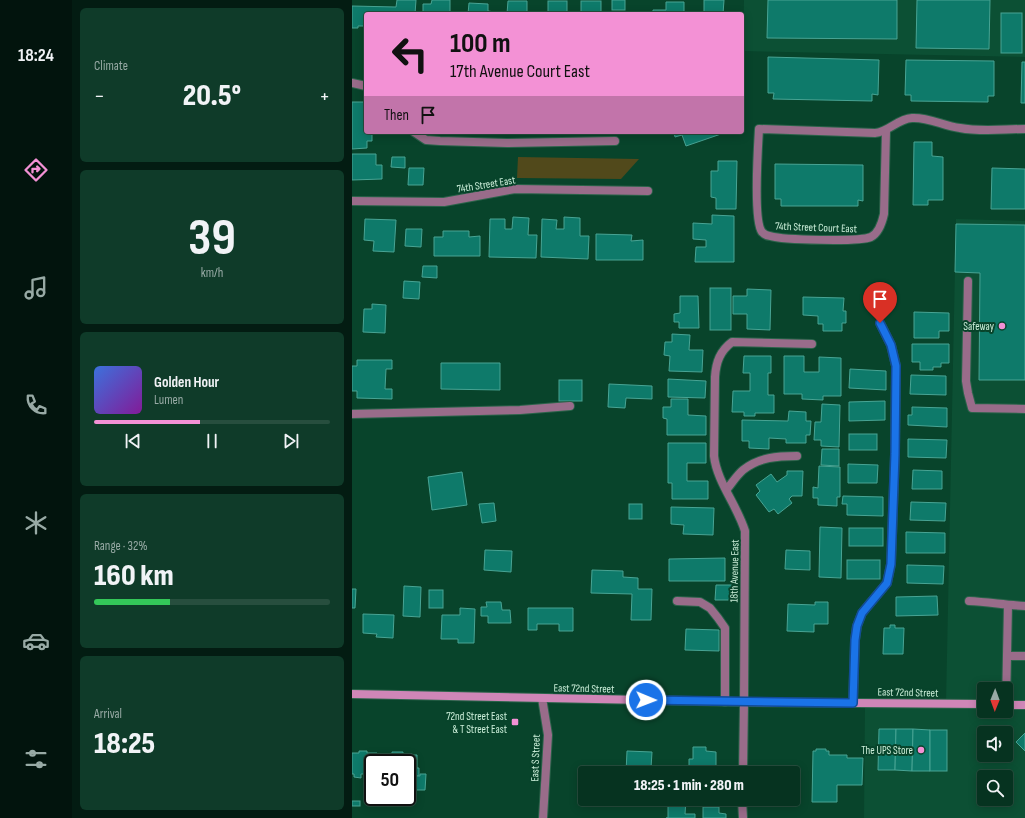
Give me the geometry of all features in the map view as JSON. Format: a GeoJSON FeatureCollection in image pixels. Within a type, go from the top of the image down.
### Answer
{"type":"FeatureCollection","features":[{"type":"Feature","properties":{"kind":"main road","name":"East 72nd Street"},"geometry":{"type":"LineString","coordinates":[[352,694],[725,702],[977,704]]}},
{"type":"Feature","properties":{"kind":"main road"},"geometry":{"type":"LineString","coordinates":[[1013,705],[1025,705]]}},
{"type":"Feature","properties":{"kind":"street"},"geometry":{"type":"LineString","coordinates":[[352,83],[364,86]]}},
{"type":"Feature","properties":{"kind":"street","name":"74th Street Court East"},"geometry":{"type":"LineString","coordinates":[[886,130],[884,214],[881,225],[872,236],[859,239],[786,239],[769,236],[762,231],[759,224],[758,208],[759,129],[880,133],[898,122],[911,118],[926,119],[948,126],[967,129],[1025,129]]}},
{"type":"Feature","properties":{"kind":"street"},"geometry":{"type":"LineString","coordinates":[[417,134],[426,140],[440,141],[507,143],[615,141]]}},
{"type":"Feature","properties":{"kind":"street","name":"74th Street East"},"geometry":{"type":"LineString","coordinates":[[352,201],[444,202],[515,189],[648,191]]}},
{"type":"Feature","properties":{"kind":"street"},"geometry":{"type":"LineString","coordinates":[[968,281],[966,381],[972,408],[1025,409]]}},
{"type":"Feature","properties":{"kind":"street"},"geometry":{"type":"LineString","coordinates":[[853,703],[855,640],[857,626],[862,613],[887,583],[891,564],[895,454],[896,366],[891,345],[880,323]]}},
{"type":"Feature","properties":{"kind":"street","name":"18th Avenue East"},"geometry":{"type":"LineString","coordinates":[[743,766],[745,531],[742,521],[727,489],[719,477],[715,466],[716,364],[726,346],[732,342],[812,344]]}},
{"type":"Feature","properties":{"kind":"street"},"geometry":{"type":"LineString","coordinates":[[352,414],[520,410],[570,406]]}},
{"type":"Feature","properties":{"kind":"street"},"geometry":{"type":"LineString","coordinates":[[727,489],[743,470],[763,459],[778,456],[797,456]]}},
{"type":"Feature","properties":{"kind":"street"},"geometry":{"type":"LineString","coordinates":[[677,601],[700,602],[710,608],[725,628],[725,702]]}},
{"type":"Feature","properties":{"kind":"street"},"geometry":{"type":"LineString","coordinates":[[969,601],[987,602],[1008,606],[1025,606]]}},
{"type":"Feature","properties":{"kind":"street"},"geometry":{"type":"LineString","coordinates":[[1006,682],[1008,606]]}},
{"type":"Feature","properties":{"kind":"street"},"geometry":{"type":"LineString","coordinates":[[1007,656],[1025,656]]}},
{"type":"Feature","properties":{"kind":"street","name":"East S Street"},"geometry":{"type":"LineString","coordinates":[[542,698],[548,735],[543,818]]}},
{"type":"Feature","properties":{"kind":"street"},"geometry":{"type":"LineString","coordinates":[[742,806],[743,818]]}},
{"type":"Feature","properties":{"kind":"shaded area"},"geometry":{"type":"Polygon","coordinates":[[[744,0],[1025,0],[1025,57],[744,51],[744,0]]]}},
{"type":"Feature","properties":{"kind":"shaded area"},"geometry":{"type":"Polygon","coordinates":[[[518,157],[639,159],[621,179],[517,178],[518,157]]]}},
{"type":"Feature","properties":{"kind":"shaded area"},"geometry":{"type":"Polygon","coordinates":[[[956,219],[1025,221],[1025,818],[864,818],[865,703],[946,703],[956,219]]]}},
{"type":"Feature","properties":{"kind":"building"},"geometry":{"type":"Polygon","coordinates":[[[397,0],[416,0],[415,12],[364,12],[364,26],[352,28],[352,6],[396,7],[397,0]]]}},
{"type":"Feature","properties":{"kind":"building"},"geometry":{"type":"Polygon","coordinates":[[[432,0],[450,0],[450,12],[423,12],[423,4],[431,4],[432,0]]]}},
{"type":"Feature","properties":{"kind":"building"},"geometry":{"type":"Polygon","coordinates":[[[612,0],[625,0],[625,10],[612,10],[612,0]]]}},
{"type":"Feature","properties":{"kind":"building"},"geometry":{"type":"Polygon","coordinates":[[[704,0],[724,0],[723,12],[704,12],[704,0]]]}},
{"type":"Feature","properties":{"kind":"building"},"geometry":{"type":"Polygon","coordinates":[[[768,0],[897,0],[897,39],[767,38],[768,0]]]}},
{"type":"Feature","properties":{"kind":"building"},"geometry":{"type":"Polygon","coordinates":[[[917,0],[990,0],[989,49],[916,48],[917,0]]]}},
{"type":"Feature","properties":{"kind":"building"},"geometry":{"type":"Polygon","coordinates":[[[508,1],[527,1],[527,12],[507,12],[508,1]]]}},
{"type":"Feature","properties":{"kind":"building"},"geometry":{"type":"Polygon","coordinates":[[[548,1],[567,1],[567,12],[548,12],[548,1]]]}},
{"type":"Feature","properties":{"kind":"building"},"geometry":{"type":"Polygon","coordinates":[[[581,1],[601,1],[601,12],[581,12],[581,1]]]}},
{"type":"Feature","properties":{"kind":"building"},"geometry":{"type":"Polygon","coordinates":[[[666,2],[684,2],[684,12],[653,12],[653,10],[666,10],[666,2]]]}},
{"type":"Feature","properties":{"kind":"building"},"geometry":{"type":"Polygon","coordinates":[[[469,3],[488,4],[488,11],[495,12],[468,12],[469,3]]]}},
{"type":"Feature","properties":{"kind":"building"},"geometry":{"type":"Polygon","coordinates":[[[1001,13],[1022,13],[1022,53],[1001,53],[1001,13]]]}},
{"type":"Feature","properties":{"kind":"building"},"geometry":{"type":"Polygon","coordinates":[[[768,57],[879,60],[878,95],[872,94],[872,101],[773,99],[774,93],[768,93],[768,57]]]}},
{"type":"Feature","properties":{"kind":"building"},"geometry":{"type":"Polygon","coordinates":[[[906,60],[994,61],[994,96],[988,96],[988,102],[911,101],[911,95],[905,95],[906,60]]]}},
{"type":"Feature","properties":{"kind":"building"},"geometry":{"type":"Polygon","coordinates":[[[1022,62],[1025,62],[1025,103],[1021,103],[1022,62]]]}},
{"type":"Feature","properties":{"kind":"building"},"geometry":{"type":"Polygon","coordinates":[[[352,102],[364,102],[364,134],[372,134],[372,141],[367,141],[367,148],[352,149],[352,102]]]}},
{"type":"Feature","properties":{"kind":"building"},"geometry":{"type":"Polygon","coordinates":[[[674,134],[721,134],[686,146],[682,135],[675,137],[674,134]]]}},
{"type":"Feature","properties":{"kind":"building"},"geometry":{"type":"Polygon","coordinates":[[[914,142],[932,142],[932,156],[943,157],[943,200],[928,200],[928,205],[913,205],[914,142]]]}},
{"type":"Feature","properties":{"kind":"building"},"geometry":{"type":"Polygon","coordinates":[[[352,154],[376,154],[376,165],[382,165],[382,179],[352,180],[352,154]]]}},
{"type":"Feature","properties":{"kind":"building"},"geometry":{"type":"Polygon","coordinates":[[[392,157],[405,157],[405,168],[391,167],[392,157]]]}},
{"type":"Feature","properties":{"kind":"building"},"geometry":{"type":"Polygon","coordinates":[[[718,161],[737,161],[736,209],[716,209],[716,198],[711,197],[711,171],[718,171],[718,161]]]}},
{"type":"Feature","properties":{"kind":"building"},"geometry":{"type":"Polygon","coordinates":[[[775,164],[863,165],[863,201],[858,200],[858,206],[781,206],[781,199],[775,199],[775,164]]]}},
{"type":"Feature","properties":{"kind":"building"},"geometry":{"type":"Polygon","coordinates":[[[409,168],[424,168],[423,185],[408,185],[409,168]]]}},
{"type":"Feature","properties":{"kind":"building"},"geometry":{"type":"Polygon","coordinates":[[[992,168],[1025,169],[1025,209],[991,209],[992,168]]]}},
{"type":"Feature","properties":{"kind":"building"},"geometry":{"type":"Polygon","coordinates":[[[712,215],[734,216],[734,262],[695,262],[696,247],[706,247],[706,240],[693,239],[693,223],[712,224],[712,215]]]}},
{"type":"Feature","properties":{"kind":"building"},"geometry":{"type":"Polygon","coordinates":[[[513,217],[529,218],[528,235],[537,235],[536,258],[489,257],[490,219],[505,219],[505,229],[512,229],[513,217]]]}},
{"type":"Feature","properties":{"kind":"building"},"geometry":{"type":"Polygon","coordinates":[[[564,217],[580,218],[580,236],[589,236],[588,259],[541,257],[542,219],[557,220],[556,229],[564,229],[564,217]]]}},
{"type":"Feature","properties":{"kind":"building"},"geometry":{"type":"Polygon","coordinates":[[[365,219],[396,220],[394,252],[373,251],[374,241],[364,240],[365,219]]]}},
{"type":"Feature","properties":{"kind":"building","name":"Safeway"},"geometry":{"type":"Polygon","coordinates":[[[956,224],[1025,225],[1025,380],[979,380],[980,273],[955,272],[956,224]]]}},
{"type":"Feature","properties":{"kind":"building"},"geometry":{"type":"Polygon","coordinates":[[[406,229],[422,229],[421,247],[405,246],[406,229]]]}},
{"type":"Feature","properties":{"kind":"building"},"geometry":{"type":"Polygon","coordinates":[[[443,231],[469,231],[469,237],[480,236],[480,256],[434,256],[434,237],[443,237],[443,231]]]}},
{"type":"Feature","properties":{"kind":"building"},"geometry":{"type":"Polygon","coordinates":[[[596,234],[632,235],[631,241],[643,240],[643,260],[596,260],[596,234]]]}},
{"type":"Feature","properties":{"kind":"building"},"geometry":{"type":"Polygon","coordinates":[[[423,266],[437,266],[437,278],[422,277],[423,266]]]}},
{"type":"Feature","properties":{"kind":"building"},"geometry":{"type":"Polygon","coordinates":[[[404,281],[420,282],[419,299],[403,298],[404,281]]]}},
{"type":"Feature","properties":{"kind":"building"},"geometry":{"type":"Polygon","coordinates":[[[710,288],[731,288],[731,330],[710,330],[710,288]]]}},
{"type":"Feature","properties":{"kind":"building"},"geometry":{"type":"Polygon","coordinates":[[[747,289],[771,290],[770,330],[747,329],[747,314],[733,314],[733,296],[747,296],[747,289]]]}},
{"type":"Feature","properties":{"kind":"building"},"geometry":{"type":"Polygon","coordinates":[[[680,296],[698,296],[699,328],[679,328],[679,322],[674,322],[674,314],[680,313],[680,296]]]}},
{"type":"Feature","properties":{"kind":"building"},"geometry":{"type":"Polygon","coordinates":[[[803,297],[844,298],[843,311],[846,311],[846,323],[842,323],[842,331],[823,331],[823,324],[818,324],[818,316],[803,315],[803,297]]]}},
{"type":"Feature","properties":{"kind":"building"},"geometry":{"type":"Polygon","coordinates":[[[372,304],[386,305],[385,333],[363,332],[364,309],[372,309],[372,304]]]}},
{"type":"Feature","properties":{"kind":"building"},"geometry":{"type":"Polygon","coordinates":[[[914,312],[949,313],[949,331],[939,331],[939,338],[914,338],[914,312]]]}},
{"type":"Feature","properties":{"kind":"building"},"geometry":{"type":"Polygon","coordinates":[[[672,334],[690,335],[689,350],[703,350],[702,372],[669,371],[670,356],[664,355],[665,342],[672,342],[672,334]]]}},
{"type":"Feature","properties":{"kind":"building"},"geometry":{"type":"Polygon","coordinates":[[[912,344],[949,344],[949,363],[941,363],[941,367],[933,367],[933,370],[920,370],[920,362],[912,362],[912,344]]]}},
{"type":"Feature","properties":{"kind":"building"},"geometry":{"type":"Polygon","coordinates":[[[744,356],[771,356],[771,373],[768,373],[768,395],[774,395],[774,413],[755,413],[755,416],[744,416],[744,412],[732,412],[733,391],[750,391],[750,373],[743,373],[744,356]]]}},
{"type":"Feature","properties":{"kind":"building"},"geometry":{"type":"Polygon","coordinates":[[[784,356],[804,356],[804,372],[819,372],[819,357],[841,358],[841,396],[823,396],[823,400],[802,399],[802,394],[784,394],[784,356]]]}},
{"type":"Feature","properties":{"kind":"building"},"geometry":{"type":"Polygon","coordinates":[[[357,360],[392,360],[392,369],[386,369],[385,389],[392,389],[392,399],[357,398],[357,391],[352,391],[352,366],[357,366],[357,360]]]}},
{"type":"Feature","properties":{"kind":"building"},"geometry":{"type":"Polygon","coordinates":[[[441,363],[500,363],[500,390],[441,389],[441,363]]]}},
{"type":"Feature","properties":{"kind":"building"},"geometry":{"type":"Polygon","coordinates":[[[850,369],[886,371],[886,390],[849,388],[850,369]]]}},
{"type":"Feature","properties":{"kind":"building"},"geometry":{"type":"Polygon","coordinates":[[[911,375],[946,376],[946,395],[910,394],[911,375]]]}},
{"type":"Feature","properties":{"kind":"building"},"geometry":{"type":"Polygon","coordinates":[[[668,379],[706,381],[705,398],[668,397],[668,379]]]}},
{"type":"Feature","properties":{"kind":"building"},"geometry":{"type":"Polygon","coordinates":[[[559,380],[582,380],[582,401],[559,401],[559,380]]]}},
{"type":"Feature","properties":{"kind":"building"},"geometry":{"type":"Polygon","coordinates":[[[609,384],[652,386],[652,399],[626,398],[625,408],[608,407],[609,384]]]}},
{"type":"Feature","properties":{"kind":"building"},"geometry":{"type":"Polygon","coordinates":[[[671,399],[688,399],[688,415],[706,416],[706,435],[667,435],[667,419],[663,418],[663,407],[671,407],[671,399]]]}},
{"type":"Feature","properties":{"kind":"building"},"geometry":{"type":"Polygon","coordinates":[[[885,401],[885,420],[849,421],[849,402],[885,401]]]}},
{"type":"Feature","properties":{"kind":"building"},"geometry":{"type":"Polygon","coordinates":[[[822,404],[840,405],[839,447],[821,446],[821,440],[814,440],[815,422],[821,422],[822,404]]]}},
{"type":"Feature","properties":{"kind":"building"},"geometry":{"type":"Polygon","coordinates":[[[912,407],[947,408],[947,427],[908,425],[908,415],[912,415],[912,407]]]}},
{"type":"Feature","properties":{"kind":"building"},"geometry":{"type":"Polygon","coordinates":[[[789,411],[806,412],[806,421],[811,421],[810,435],[806,435],[806,443],[786,443],[786,439],[769,438],[769,449],[749,448],[749,441],[742,441],[742,420],[788,421],[789,411]]]}},
{"type":"Feature","properties":{"kind":"building"},"geometry":{"type":"Polygon","coordinates":[[[849,434],[877,434],[877,450],[849,450],[849,434]]]}},
{"type":"Feature","properties":{"kind":"building"},"geometry":{"type":"Polygon","coordinates":[[[908,439],[947,440],[946,458],[908,457],[908,439]]]}},
{"type":"Feature","properties":{"kind":"building"},"geometry":{"type":"Polygon","coordinates":[[[668,443],[706,443],[706,463],[687,463],[687,481],[708,481],[708,499],[672,499],[672,483],[668,483],[668,443]]]}},
{"type":"Feature","properties":{"kind":"building"},"geometry":{"type":"Polygon","coordinates":[[[822,449],[839,449],[839,466],[821,465],[822,449]]]}},
{"type":"Feature","properties":{"kind":"building"},"geometry":{"type":"Polygon","coordinates":[[[848,464],[878,465],[877,483],[848,483],[848,464]]]}},
{"type":"Feature","properties":{"kind":"building"},"geometry":{"type":"Polygon","coordinates":[[[819,466],[840,467],[840,497],[837,497],[837,506],[818,505],[818,498],[813,498],[813,487],[818,488],[819,466]]]}},
{"type":"Feature","properties":{"kind":"building"},"geometry":{"type":"Polygon","coordinates":[[[913,470],[942,471],[942,489],[912,489],[913,470]]]}},
{"type":"Feature","properties":{"kind":"building"},"geometry":{"type":"Polygon","coordinates":[[[787,471],[803,471],[802,496],[792,496],[789,499],[792,503],[778,514],[774,509],[769,512],[756,495],[760,491],[756,485],[771,474],[777,482],[787,475],[787,471]]]}},
{"type":"Feature","properties":{"kind":"building"},"geometry":{"type":"Polygon","coordinates":[[[462,472],[467,505],[432,510],[428,477],[462,472]]]}},
{"type":"Feature","properties":{"kind":"building"},"geometry":{"type":"Polygon","coordinates":[[[843,496],[883,497],[883,516],[847,515],[847,504],[842,504],[843,496]]]}},
{"type":"Feature","properties":{"kind":"building"},"geometry":{"type":"Polygon","coordinates":[[[911,502],[946,503],[945,521],[910,520],[911,502]]]}},
{"type":"Feature","properties":{"kind":"building"},"geometry":{"type":"Polygon","coordinates":[[[494,503],[496,521],[482,523],[479,504],[494,503]]]}},
{"type":"Feature","properties":{"kind":"building"},"geometry":{"type":"Polygon","coordinates":[[[629,504],[642,504],[642,519],[629,519],[629,504]]]}},
{"type":"Feature","properties":{"kind":"building"},"geometry":{"type":"Polygon","coordinates":[[[671,507],[714,508],[713,535],[683,534],[684,525],[671,524],[671,507]]]}},
{"type":"Feature","properties":{"kind":"building"},"geometry":{"type":"Polygon","coordinates":[[[820,527],[842,528],[841,578],[819,577],[820,527]]]}},
{"type":"Feature","properties":{"kind":"building"},"geometry":{"type":"Polygon","coordinates":[[[849,528],[883,528],[883,546],[849,546],[849,528]]]}},
{"type":"Feature","properties":{"kind":"building"},"geometry":{"type":"Polygon","coordinates":[[[906,532],[945,533],[945,553],[906,553],[906,532]]]}},
{"type":"Feature","properties":{"kind":"building"},"geometry":{"type":"Polygon","coordinates":[[[485,550],[512,551],[511,572],[484,570],[485,550]]]}},
{"type":"Feature","properties":{"kind":"building"},"geometry":{"type":"Polygon","coordinates":[[[786,550],[810,551],[810,570],[785,569],[786,550]]]}},
{"type":"Feature","properties":{"kind":"building"},"geometry":{"type":"Polygon","coordinates":[[[725,558],[725,581],[669,581],[669,559],[725,558]]]}},
{"type":"Feature","properties":{"kind":"building"},"geometry":{"type":"Polygon","coordinates":[[[847,560],[880,560],[880,579],[847,579],[847,560]]]}},
{"type":"Feature","properties":{"kind":"building"},"geometry":{"type":"Polygon","coordinates":[[[907,565],[944,566],[943,584],[907,583],[907,565]]]}},
{"type":"Feature","properties":{"kind":"building"},"geometry":{"type":"Polygon","coordinates":[[[592,570],[623,571],[623,577],[638,578],[638,589],[652,589],[651,620],[631,620],[632,594],[591,593],[592,570]]]}},
{"type":"Feature","properties":{"kind":"building"},"geometry":{"type":"Polygon","coordinates":[[[716,585],[732,585],[732,600],[715,600],[716,585]]]}},
{"type":"Feature","properties":{"kind":"building"},"geometry":{"type":"Polygon","coordinates":[[[404,586],[421,587],[420,617],[403,616],[404,586]]]}},
{"type":"Feature","properties":{"kind":"building"},"geometry":{"type":"Polygon","coordinates":[[[352,589],[356,589],[355,608],[352,608],[352,589]]]}},
{"type":"Feature","properties":{"kind":"building"},"geometry":{"type":"Polygon","coordinates":[[[429,590],[443,590],[443,608],[429,608],[429,590]]]}},
{"type":"Feature","properties":{"kind":"building"},"geometry":{"type":"Polygon","coordinates":[[[937,596],[938,615],[896,616],[896,597],[937,596]]]}},
{"type":"Feature","properties":{"kind":"building"},"geometry":{"type":"Polygon","coordinates":[[[486,602],[501,602],[502,610],[510,610],[511,623],[488,623],[488,616],[481,616],[481,607],[487,607],[486,602]]]}},
{"type":"Feature","properties":{"kind":"building"},"geometry":{"type":"Polygon","coordinates":[[[815,602],[828,602],[828,624],[814,624],[814,632],[787,631],[788,604],[815,605],[815,602]]]}},
{"type":"Feature","properties":{"kind":"building"},"geometry":{"type":"Polygon","coordinates":[[[460,608],[475,609],[474,643],[458,643],[458,639],[441,639],[442,615],[460,615],[460,608]]]}},
{"type":"Feature","properties":{"kind":"building"},"geometry":{"type":"Polygon","coordinates":[[[528,608],[573,608],[573,631],[559,631],[559,624],[537,624],[537,630],[528,630],[528,608]]]}},
{"type":"Feature","properties":{"kind":"building"},"geometry":{"type":"Polygon","coordinates":[[[363,614],[394,615],[393,638],[376,637],[377,634],[363,633],[363,614]]]}},
{"type":"Feature","properties":{"kind":"building"},"geometry":{"type":"Polygon","coordinates":[[[890,625],[895,625],[895,628],[904,628],[903,654],[883,654],[884,628],[890,628],[890,625]]]}},
{"type":"Feature","properties":{"kind":"building"},"geometry":{"type":"Polygon","coordinates":[[[686,629],[719,630],[719,651],[685,650],[686,629]]]}},
{"type":"Feature","properties":{"kind":"building"},"geometry":{"type":"Polygon","coordinates":[[[879,729],[896,729],[895,770],[878,770],[879,729]]]}},
{"type":"Feature","properties":{"kind":"building"},"geometry":{"type":"Polygon","coordinates":[[[896,729],[913,729],[912,771],[895,770],[896,729]]]}},
{"type":"Feature","properties":{"kind":"building","name":"The UPS Store"},"geometry":{"type":"Polygon","coordinates":[[[913,729],[930,730],[930,771],[912,771],[913,729]]]}},
{"type":"Feature","properties":{"kind":"building"},"geometry":{"type":"Polygon","coordinates":[[[930,730],[947,730],[947,771],[930,771],[930,730]]]}},
{"type":"Feature","properties":{"kind":"building"},"geometry":{"type":"Polygon","coordinates":[[[1025,733],[1025,751],[1016,742],[1025,733]]]}},
{"type":"Feature","properties":{"kind":"building"},"geometry":{"type":"Polygon","coordinates":[[[693,747],[706,747],[706,751],[716,752],[716,766],[689,766],[689,759],[693,759],[693,747]]]}},
{"type":"Feature","properties":{"kind":"building"},"geometry":{"type":"Polygon","coordinates":[[[816,749],[826,749],[826,751],[829,751],[829,755],[847,755],[847,758],[863,758],[862,785],[837,785],[837,802],[812,802],[813,751],[816,751],[816,749]]]}},
{"type":"Feature","properties":{"kind":"building"},"geometry":{"type":"Polygon","coordinates":[[[359,751],[367,751],[367,753],[377,753],[364,754],[364,774],[361,774],[361,778],[354,777],[354,774],[352,774],[352,753],[359,753],[359,751]]]}},
{"type":"Feature","properties":{"kind":"building"},"geometry":{"type":"Polygon","coordinates":[[[627,751],[652,752],[651,766],[626,766],[627,751]]]}},
{"type":"Feature","properties":{"kind":"building"},"geometry":{"type":"Polygon","coordinates":[[[392,752],[403,752],[403,754],[392,754],[392,752]]]}},
{"type":"Feature","properties":{"kind":"building"},"geometry":{"type":"Polygon","coordinates":[[[416,755],[417,768],[419,768],[419,776],[416,776],[416,755]]]}},
{"type":"Feature","properties":{"kind":"building"},"geometry":{"type":"Polygon","coordinates":[[[420,774],[426,774],[425,790],[416,790],[416,776],[420,776],[420,774]]]}},
{"type":"Feature","properties":{"kind":"building"},"geometry":{"type":"Polygon","coordinates":[[[352,801],[360,801],[360,806],[352,806],[352,801]]]}},
{"type":"Feature","properties":{"kind":"building"},"geometry":{"type":"Polygon","coordinates":[[[668,806],[686,806],[685,814],[695,814],[695,818],[668,818],[668,806]]]}},
{"type":"Feature","properties":{"kind":"building"},"geometry":{"type":"Polygon","coordinates":[[[703,807],[719,807],[719,813],[726,814],[726,818],[703,818],[703,807]]]}},
{"type":"Feature","properties":{"kind":"place","name":"Safeway"},"geometry":{"type":"Point","coordinates":[1002,326]}},
{"type":"Feature","properties":{"kind":"place","name":"72nd Street East & T Street East"},"geometry":{"type":"Point","coordinates":[515,722]}},
{"type":"Feature","properties":{"kind":"place","name":"The UPS Store"},"geometry":{"type":"Point","coordinates":[921,750]}},
{"type":"Feature","properties":{"kind":"route"},"geometry":{"type":"LineString","coordinates":[[646,700],[853,703],[855,633],[862,613],[887,583],[891,564],[895,454],[896,366],[894,352],[880,323]]}}]}
